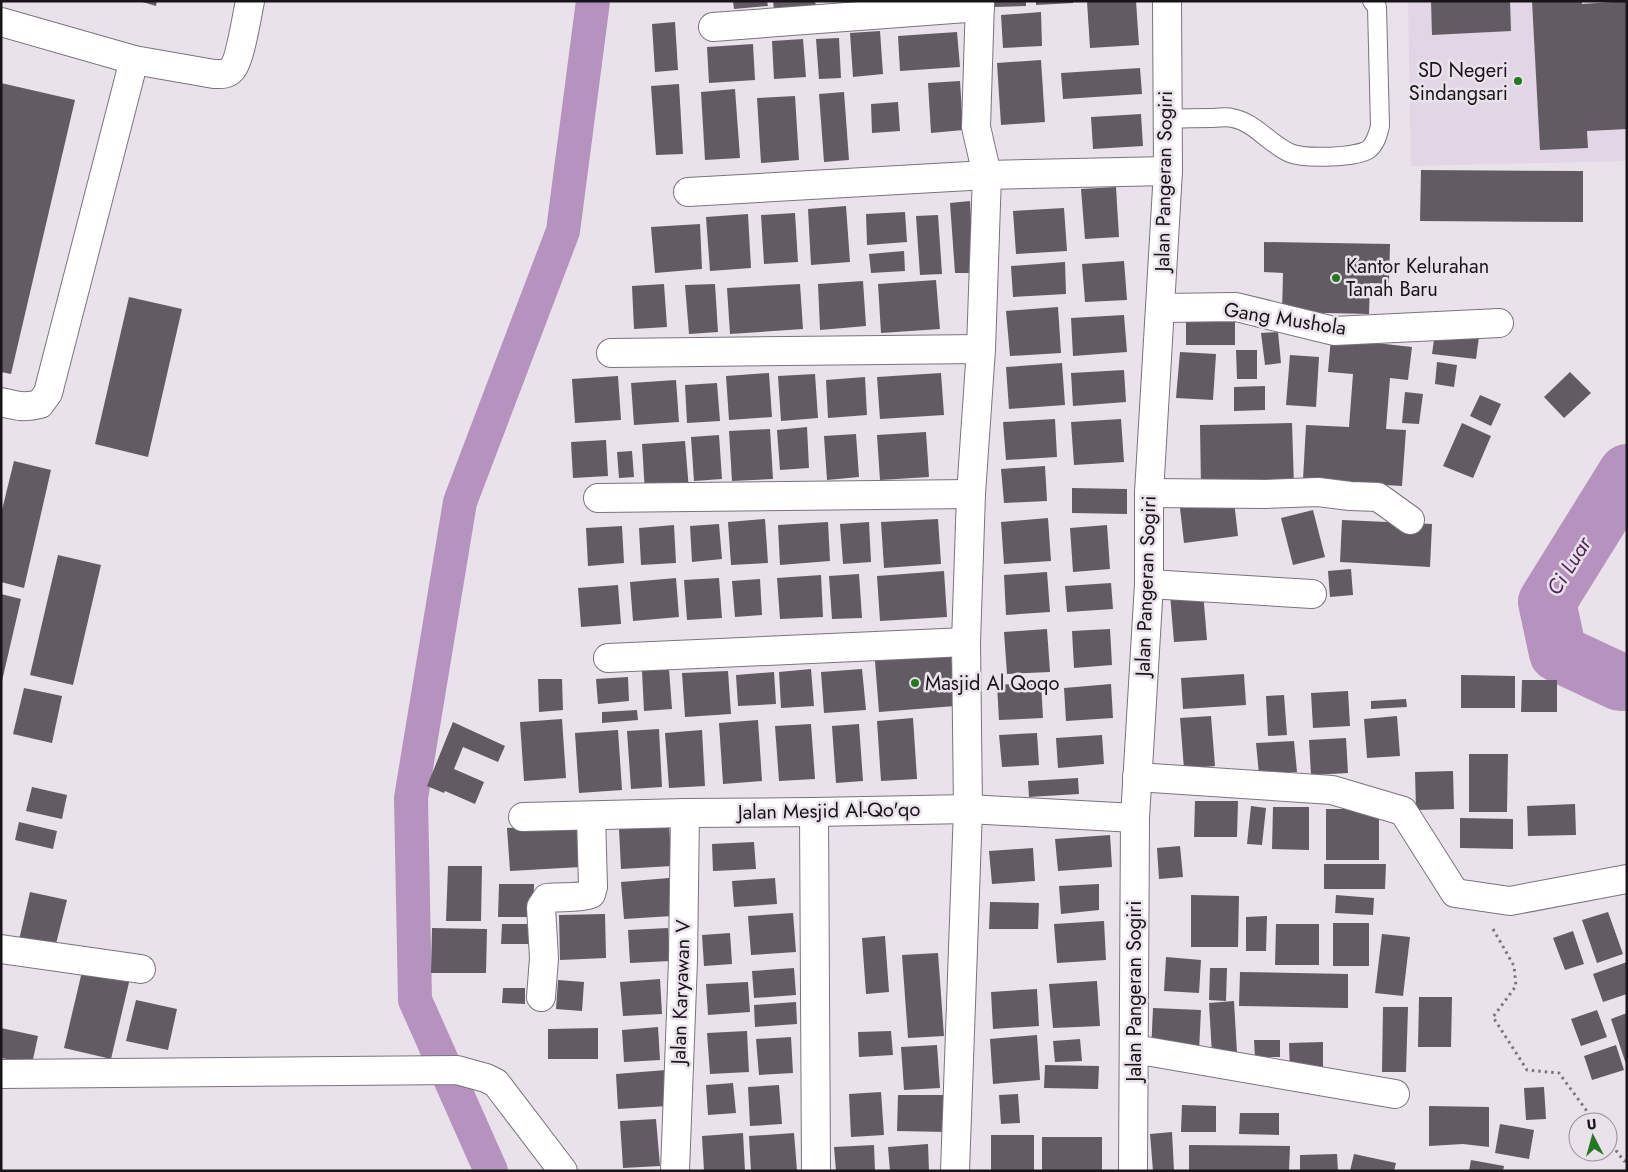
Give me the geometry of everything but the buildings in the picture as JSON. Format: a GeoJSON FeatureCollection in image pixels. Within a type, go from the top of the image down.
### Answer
{"type":"FeatureCollection","features":[{"type":"Feature","properties":{"kind":"street"},"geometry":{"type":"LineString","coordinates":[[1,22],[134,60],[214,74],[228,73],[236,64],[250,1]]}},
{"type":"Feature","properties":{"kind":"street","name":"Jalan Pangeran Sogiri"},"geometry":{"type":"LineString","coordinates":[[1133,1171],[1135,818],[1149,584],[1149,493],[1168,171],[1167,1]]}},
{"type":"Feature","properties":{"kind":"street"},"geometry":{"type":"LineString","coordinates":[[713,27],[980,4],[976,127],[987,175],[981,349],[971,494],[966,642],[968,809],[955,1171]]}},
{"type":"Feature","properties":{"kind":"street"},"geometry":{"type":"LineString","coordinates":[[1,402],[24,408],[40,404],[48,393],[134,60]]}},
{"type":"Feature","properties":{"kind":"street"},"geometry":{"type":"LineString","coordinates":[[688,192],[987,175],[1168,171]]}},
{"type":"Feature","properties":{"kind":"street","name":"Gang Mushola"},"geometry":{"type":"LineString","coordinates":[[1161,308],[1236,307],[1334,331],[1499,323]]}},
{"type":"Feature","properties":{"kind":"street"},"geometry":{"type":"LineString","coordinates":[[611,353],[981,349]]}},
{"type":"Feature","properties":{"kind":"street"},"geometry":{"type":"LineString","coordinates":[[1149,493],[1266,494],[1318,492],[1378,498],[1410,520]]}},
{"type":"Feature","properties":{"kind":"street"},"geometry":{"type":"LineString","coordinates":[[598,498],[971,494]]}},
{"type":"Feature","properties":{"kind":"street"},"geometry":{"type":"LineString","coordinates":[[1149,584],[1312,594]]}},
{"type":"Feature","properties":{"kind":"street"},"geometry":{"type":"LineString","coordinates":[[608,658],[966,642]]}},
{"type":"Feature","properties":{"kind":"street"},"geometry":{"type":"LineString","coordinates":[[1137,777],[1332,790],[1403,811],[1455,893],[1510,901],[1627,880]]}},
{"type":"Feature","properties":{"kind":"street","name":"Jalan Mesjid Al-Qo'qo"},"geometry":{"type":"LineString","coordinates":[[523,817],[968,809],[1135,818]]}},
{"type":"Feature","properties":{"kind":"street"},"geometry":{"type":"LineString","coordinates":[[814,812],[816,1171]]}},
{"type":"Feature","properties":{"kind":"street","name":"Jalan Karyawan V"},"geometry":{"type":"LineString","coordinates":[[675,1171],[683,969],[685,813]]}},
{"type":"Feature","properties":{"kind":"street"},"geometry":{"type":"LineString","coordinates":[[541,997],[544,958],[541,906],[547,898],[562,896],[583,897],[591,894],[594,887],[591,816]]}},
{"type":"Feature","properties":{"kind":"street"},"geometry":{"type":"LineString","coordinates":[[1,949],[141,969]]}},
{"type":"Feature","properties":{"kind":"street"},"geometry":{"type":"LineString","coordinates":[[1134,1049],[1395,1094]]}},
{"type":"Feature","properties":{"kind":"street"},"geometry":{"type":"LineString","coordinates":[[1,1074],[457,1070],[486,1078],[496,1083],[563,1171]]}},
{"type":"Feature","properties":{"kind":"lane"},"geometry":{"type":"LineString","coordinates":[[1167,119],[1230,117],[1255,128],[1291,154],[1302,156],[1322,157],[1348,154],[1362,152],[1370,148],[1375,143],[1380,126],[1377,7],[1372,1]]}},
{"type":"Feature","properties":{"kind":"path"},"geometry":{"type":"LineString","coordinates":[[1491,926],[1514,966],[1516,986],[1493,1017],[1527,1070],[1560,1073],[1588,1112]]}},
{"type":"Feature","properties":{"kind":"path"},"geometry":{"type":"LineString","coordinates":[[1618,1153],[1624,1161],[1627,1161]]}},
{"type":"Feature","properties":{"kind":"shaded area","name":"SD Negeri Sindangsari"},"geometry":{"type":"Polygon","coordinates":[[[1408,1],[1627,1],[1627,161],[1411,166],[1408,1]]]}},
{"type":"Feature","properties":{"kind":"waterway"},"geometry":{"type":"LineString","coordinates":[[491,1171],[415,1000],[411,798],[460,502],[563,231],[593,1]]}},
{"type":"Feature","properties":{"kind":"waterway","name":"Ci Luar"},"geometry":{"type":"LineString","coordinates":[[1627,473],[1547,602],[1558,653],[1620,682],[1627,682]]}},
{"type":"Feature","properties":{"kind":"place","name":"SD Negeri Sindangsari"},"geometry":{"type":"Point","coordinates":[1518,81]}},
{"type":"Feature","properties":{"kind":"place","name":"Kantor Kelurahan Tanah Baru"},"geometry":{"type":"Point","coordinates":[1336,278]}},
{"type":"Feature","properties":{"kind":"place","name":"Masjid Al Qoqo"},"geometry":{"type":"Point","coordinates":[915,683]}}]}
